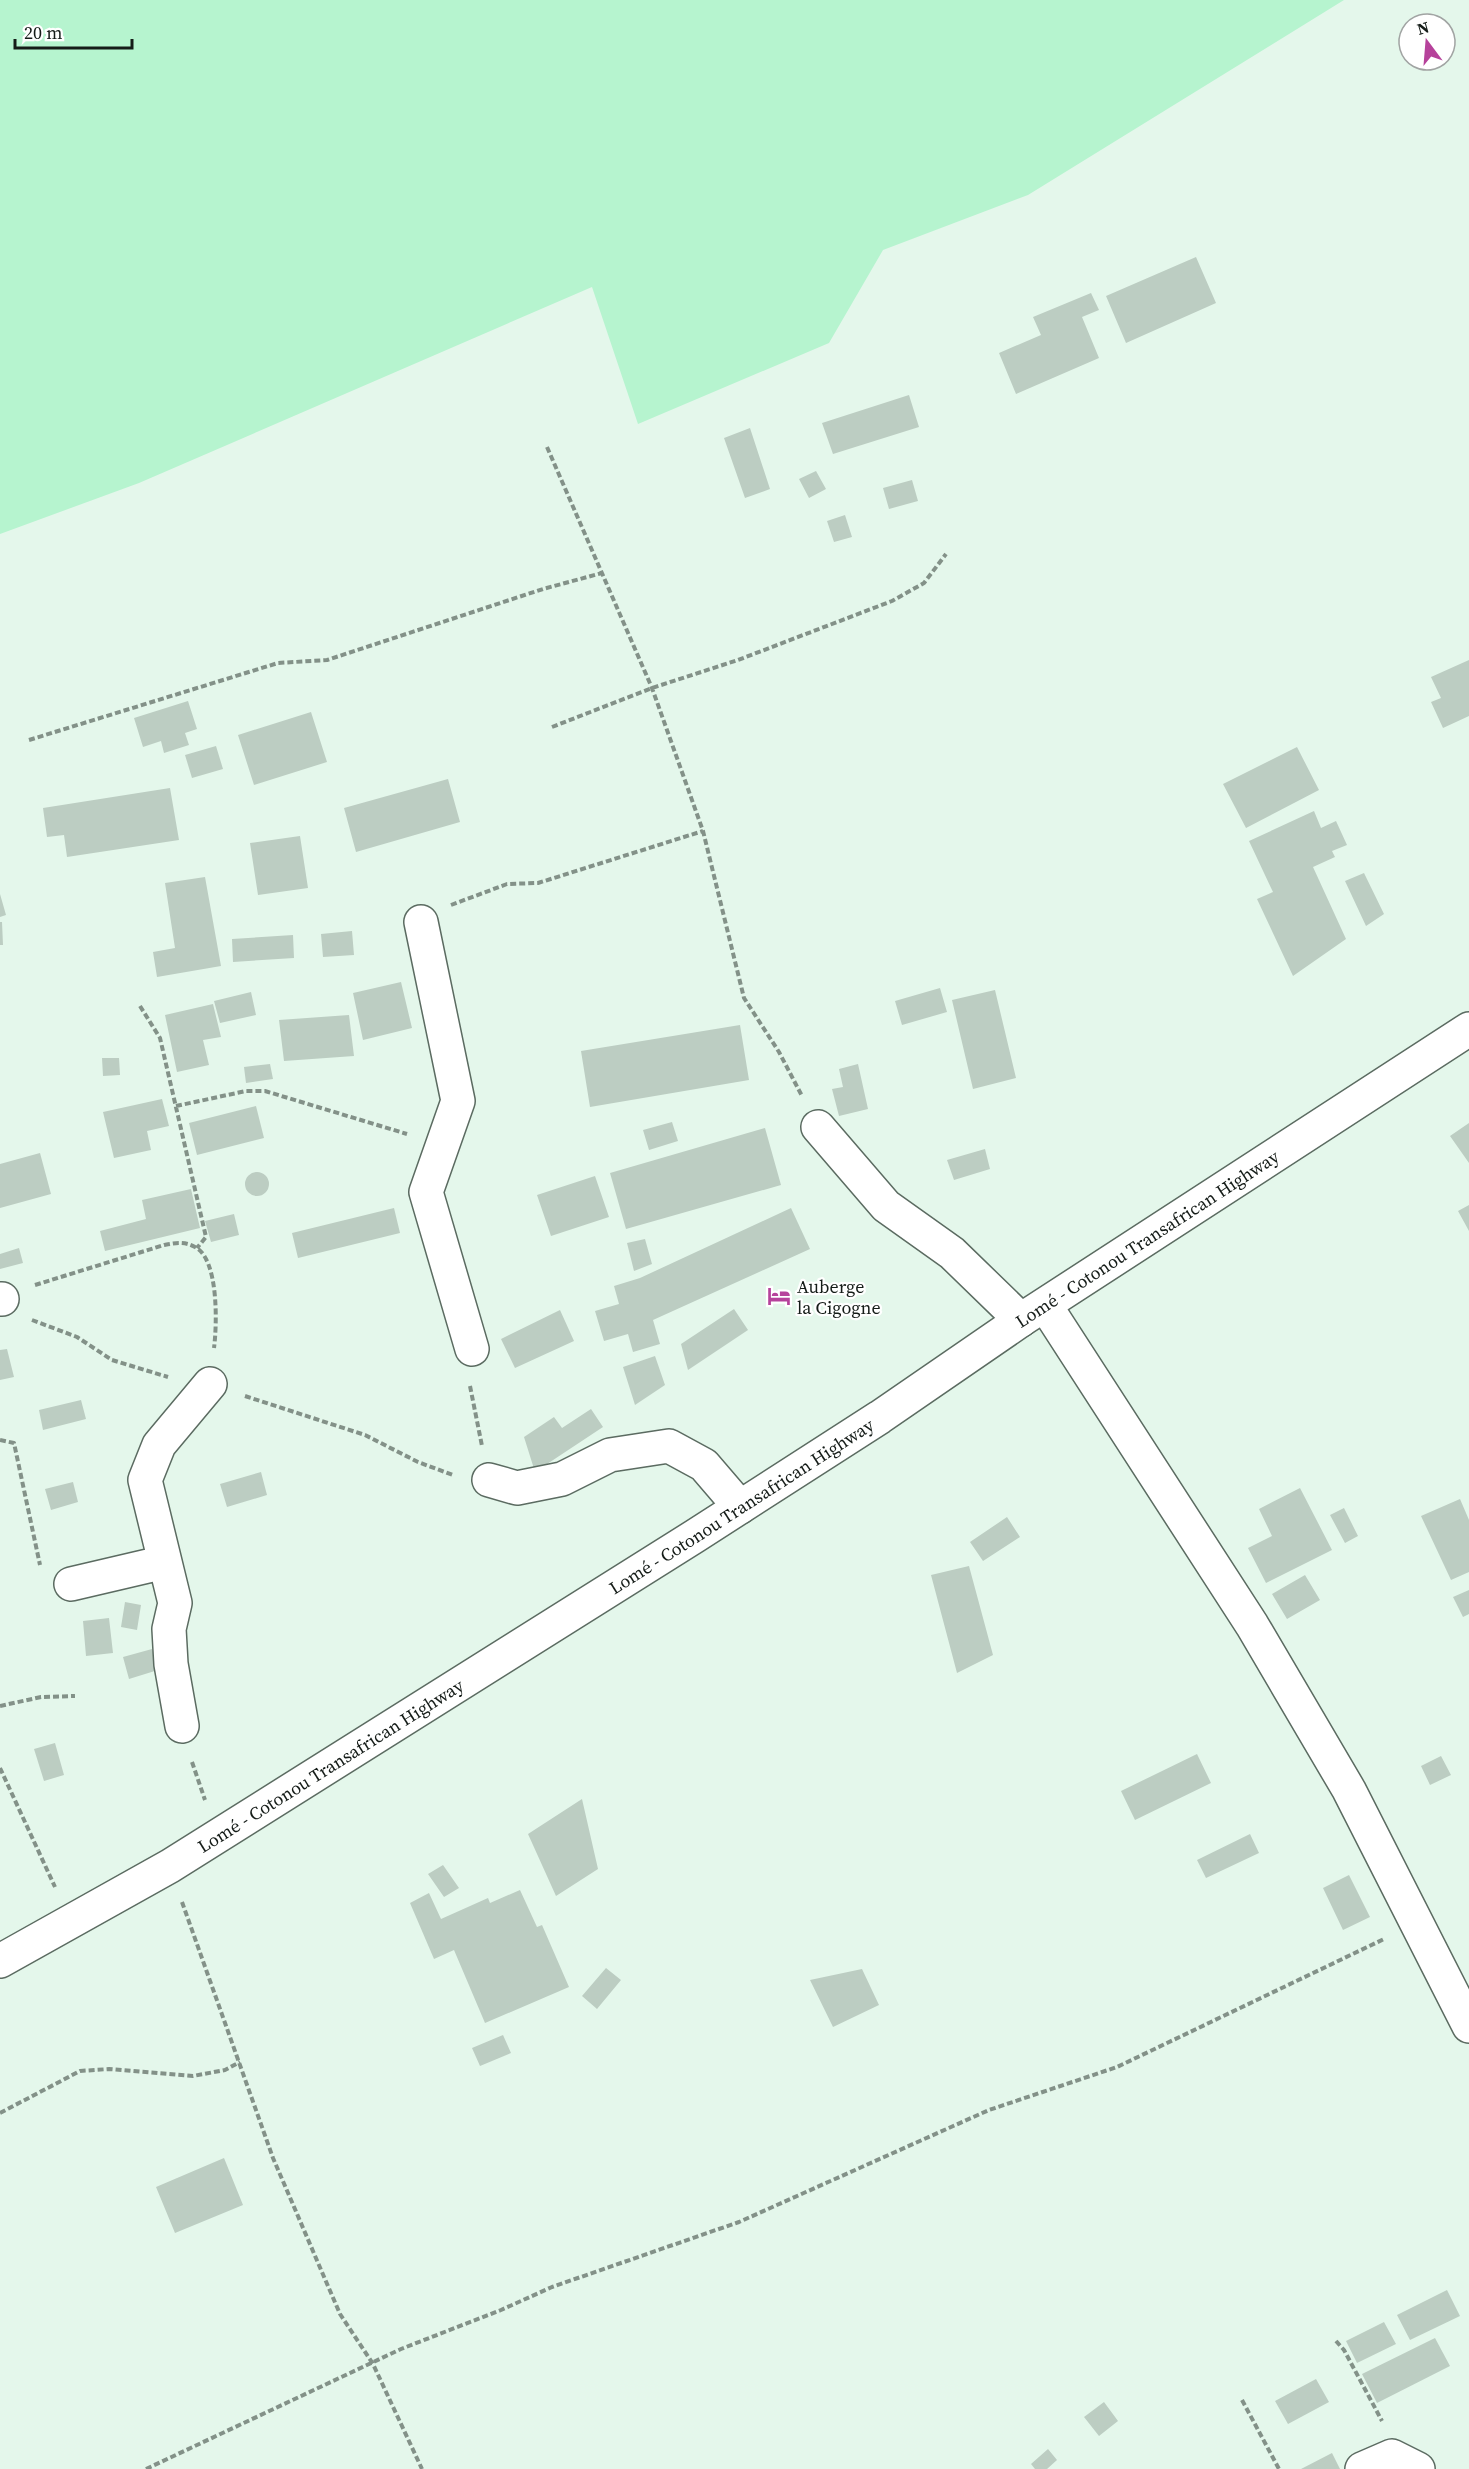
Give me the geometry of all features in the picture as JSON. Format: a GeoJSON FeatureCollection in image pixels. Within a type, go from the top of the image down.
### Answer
{"type":"FeatureCollection","features":[{"type":"Feature","properties":{"kind":"main road"},"geometry":{"type":"LineString","coordinates":[[422,922],[458,1101],[426,1192],[472,1349]]}},
{"type":"Feature","properties":{"kind":"main road","name":"Lomé - Cotonou Transafrican Highway"},"geometry":{"type":"LineString","coordinates":[[0,1961],[170,1866],[740,1507],[880,1417],[1033,1312],[1469,1029]]}},
{"type":"Feature","properties":{"kind":"main road"},"geometry":{"type":"LineString","coordinates":[[818,1126],[886,1206],[1033,1312],[1252,1625],[1349,1790],[1469,2026]]}},
{"type":"Feature","properties":{"kind":"main road"},"geometry":{"type":"LineString","coordinates":[[182,1726],[171,1664],[169,1629],[175,1603],[146,1480],[159,1445],[210,1384]]}},
{"type":"Feature","properties":{"kind":"main road"},"geometry":{"type":"LineString","coordinates":[[489,1480],[518,1488],[562,1479],[610,1455],[669,1446],[704,1465],[740,1507]]}},
{"type":"Feature","properties":{"kind":"main road"},"geometry":{"type":"LineString","coordinates":[[71,1584],[165,1562]]}},
{"type":"Feature","properties":{"kind":"main road"},"geometry":{"type":"LineString","coordinates":[[1362,2469],[1405,2462]]}},
{"type":"Feature","properties":{"kind":"path"},"geometry":{"type":"LineString","coordinates":[[547,447],[652,687],[703,831],[744,998],[779,1052],[818,1126]]}},
{"type":"Feature","properties":{"kind":"path"},"geometry":{"type":"LineString","coordinates":[[552,727],[652,687],[738,660],[892,601],[924,583],[946,554]]}},
{"type":"Feature","properties":{"kind":"path"},"geometry":{"type":"LineString","coordinates":[[29,740],[278,663],[327,660],[543,589],[602,573]]}},
{"type":"Feature","properties":{"kind":"path"},"geometry":{"type":"LineString","coordinates":[[422,922],[429,914],[507,884],[538,883],[703,831]]}},
{"type":"Feature","properties":{"kind":"path"},"geometry":{"type":"LineString","coordinates":[[140,1006],[160,1038],[206,1237],[198,1248]]}},
{"type":"Feature","properties":{"kind":"path"},"geometry":{"type":"LineString","coordinates":[[176,1106],[246,1091],[265,1091],[443,1144]]}},
{"type":"Feature","properties":{"kind":"path"},"geometry":{"type":"LineString","coordinates":[[210,1384],[217,1321],[207,1260],[198,1248],[182,1242],[164,1245],[33,1285],[1,1299],[14,1312],[77,1337],[112,1360],[165,1377],[210,1384],[294,1414],[365,1435],[427,1466],[464,1478],[489,1480],[470,1383],[472,1349]]}},
{"type":"Feature","properties":{"kind":"path"},"geometry":{"type":"LineString","coordinates":[[0,1440],[14,1443],[40,1567],[71,1584]]}},
{"type":"Feature","properties":{"kind":"path"},"geometry":{"type":"LineString","coordinates":[[0,1706],[41,1697],[75,1696]]}},
{"type":"Feature","properties":{"kind":"path"},"geometry":{"type":"LineString","coordinates":[[182,1726],[216,1837]]}},
{"type":"Feature","properties":{"kind":"path"},"geometry":{"type":"LineString","coordinates":[[0,1768],[72,1922]]}},
{"type":"Feature","properties":{"kind":"path"},"geometry":{"type":"LineString","coordinates":[[170,1866],[202,1965],[240,2062],[273,2158],[340,2314],[373,2364],[422,2469]]}},
{"type":"Feature","properties":{"kind":"path"},"geometry":{"type":"LineString","coordinates":[[146,2469],[373,2364],[400,2349],[501,2310],[552,2287],[739,2222],[989,2110],[1117,2067],[1417,1923]]}},
{"type":"Feature","properties":{"kind":"path"},"geometry":{"type":"LineString","coordinates":[[0,2113],[80,2071],[109,2069],[194,2076],[225,2070],[240,2062]]}},
{"type":"Feature","properties":{"kind":"path"},"geometry":{"type":"LineString","coordinates":[[1336,2341],[1348,2357],[1388,2432],[1395,2450],[1405,2462]]}},
{"type":"Feature","properties":{"kind":"path"},"geometry":{"type":"LineString","coordinates":[[1242,2400],[1279,2469]]}},
{"type":"Feature","properties":{"kind":"green space"},"geometry":{"type":"Polygon","coordinates":[[[0,0],[1344,0],[1028,195],[883,250],[829,343],[638,424],[592,287],[139,483],[0,534],[0,0]]]}},
{"type":"Feature","properties":{"kind":"building"},"geometry":{"type":"Polygon","coordinates":[[[1196,257],[1216,303],[1126,343],[1106,296],[1196,257]]]}},
{"type":"Feature","properties":{"kind":"building"},"geometry":{"type":"Polygon","coordinates":[[[1091,293],[1099,310],[1082,317],[1099,358],[1016,394],[999,353],[1041,335],[1033,317],[1091,293]]]}},
{"type":"Feature","properties":{"kind":"building"},"geometry":{"type":"Polygon","coordinates":[[[909,395],[919,427],[833,454],[822,423],[909,395]]]}},
{"type":"Feature","properties":{"kind":"building"},"geometry":{"type":"Polygon","coordinates":[[[750,428],[770,489],[745,498],[724,438],[750,428]]]}},
{"type":"Feature","properties":{"kind":"building"},"geometry":{"type":"Polygon","coordinates":[[[816,471],[826,489],[809,498],[799,479],[816,471]]]}},
{"type":"Feature","properties":{"kind":"building"},"geometry":{"type":"Polygon","coordinates":[[[912,480],[918,501],[889,509],[883,488],[912,480]]]}},
{"type":"Feature","properties":{"kind":"building"},"geometry":{"type":"Polygon","coordinates":[[[845,515],[852,537],[834,542],[827,521],[845,515]]]}},
{"type":"Feature","properties":{"kind":"building"},"geometry":{"type":"Polygon","coordinates":[[[1469,660],[1469,716],[1443,728],[1431,702],[1441,698],[1431,677],[1469,660]]]}},
{"type":"Feature","properties":{"kind":"building"},"geometry":{"type":"Polygon","coordinates":[[[188,701],[197,729],[185,733],[189,745],[164,753],[161,741],[143,747],[134,718],[188,701]]]}},
{"type":"Feature","properties":{"kind":"building"},"geometry":{"type":"Polygon","coordinates":[[[311,712],[327,762],[254,785],[238,735],[311,712]]]}},
{"type":"Feature","properties":{"kind":"building"},"geometry":{"type":"Polygon","coordinates":[[[216,746],[223,769],[192,778],[185,755],[216,746]]]}},
{"type":"Feature","properties":{"kind":"building"},"geometry":{"type":"Polygon","coordinates":[[[1297,747],[1319,790],[1246,828],[1223,784],[1297,747]]]}},
{"type":"Feature","properties":{"kind":"building"},"geometry":{"type":"Polygon","coordinates":[[[448,779],[460,822],[356,852],[344,808],[448,779]]]}},
{"type":"Feature","properties":{"kind":"building"},"geometry":{"type":"Polygon","coordinates":[[[170,788],[179,840],[67,857],[64,835],[47,837],[43,808],[170,788]]]}},
{"type":"Feature","properties":{"kind":"building"},"geometry":{"type":"Polygon","coordinates":[[[1314,811],[1321,828],[1336,821],[1347,845],[1332,851],[1335,857],[1313,867],[1346,939],[1293,976],[1257,899],[1273,892],[1249,841],[1314,811]]]}},
{"type":"Feature","properties":{"kind":"building"},"geometry":{"type":"Polygon","coordinates":[[[300,836],[308,888],[258,895],[250,843],[300,836]]]}},
{"type":"Feature","properties":{"kind":"building"},"geometry":{"type":"Polygon","coordinates":[[[1364,873],[1384,914],[1366,926],[1345,881],[1364,873]]]}},
{"type":"Feature","properties":{"kind":"building"},"geometry":{"type":"Polygon","coordinates":[[[205,877],[221,966],[157,977],[153,952],[175,948],[165,883],[205,877]]]}},
{"type":"Feature","properties":{"kind":"building"},"geometry":{"type":"Polygon","coordinates":[[[0,894],[6,915],[0,917],[0,894]]]}},
{"type":"Feature","properties":{"kind":"building"},"geometry":{"type":"Polygon","coordinates":[[[0,922],[2,922],[3,945],[0,945],[0,922]]]}},
{"type":"Feature","properties":{"kind":"building"},"geometry":{"type":"Polygon","coordinates":[[[352,931],[354,955],[323,957],[321,934],[352,931]]]}},
{"type":"Feature","properties":{"kind":"building"},"geometry":{"type":"Polygon","coordinates":[[[293,935],[294,958],[233,962],[232,939],[293,935]]]}},
{"type":"Feature","properties":{"kind":"building"},"geometry":{"type":"Polygon","coordinates":[[[401,982],[412,1028],[363,1040],[353,993],[401,982]]]}},
{"type":"Feature","properties":{"kind":"building"},"geometry":{"type":"Polygon","coordinates":[[[940,988],[947,1012],[902,1025],[895,1001],[940,988]]]}},
{"type":"Feature","properties":{"kind":"building"},"geometry":{"type":"Polygon","coordinates":[[[995,990],[1016,1078],[973,1089],[952,1000],[995,990]]]}},
{"type":"Feature","properties":{"kind":"building"},"geometry":{"type":"Polygon","coordinates":[[[251,992],[256,1015],[220,1023],[214,1001],[251,992]]]}},
{"type":"Feature","properties":{"kind":"building"},"geometry":{"type":"Polygon","coordinates":[[[213,1004],[221,1037],[203,1040],[209,1065],[177,1072],[165,1015],[213,1004]]]}},
{"type":"Feature","properties":{"kind":"building"},"geometry":{"type":"Polygon","coordinates":[[[349,1015],[354,1056],[284,1061],[279,1020],[349,1015]]]}},
{"type":"Feature","properties":{"kind":"building"},"geometry":{"type":"Polygon","coordinates":[[[740,1025],[749,1080],[590,1107],[581,1051],[740,1025]]]}},
{"type":"Feature","properties":{"kind":"building"},"geometry":{"type":"Polygon","coordinates":[[[102,1058],[119,1058],[120,1075],[103,1076],[102,1058]]]}},
{"type":"Feature","properties":{"kind":"building"},"geometry":{"type":"Polygon","coordinates":[[[270,1064],[273,1079],[246,1083],[244,1067],[270,1064]]]}},
{"type":"Feature","properties":{"kind":"building"},"geometry":{"type":"Polygon","coordinates":[[[858,1064],[868,1109],[839,1116],[832,1089],[843,1087],[839,1069],[858,1064]]]}},
{"type":"Feature","properties":{"kind":"building"},"geometry":{"type":"Polygon","coordinates":[[[162,1099],[169,1126],[147,1131],[151,1150],[114,1158],[103,1112],[162,1099]]]}},
{"type":"Feature","properties":{"kind":"building"},"geometry":{"type":"Polygon","coordinates":[[[256,1106],[264,1138],[197,1155],[189,1123],[256,1106]]]}},
{"type":"Feature","properties":{"kind":"building"},"geometry":{"type":"Polygon","coordinates":[[[672,1122],[678,1141],[649,1150],[643,1130],[672,1122]]]}},
{"type":"Feature","properties":{"kind":"building"},"geometry":{"type":"Polygon","coordinates":[[[1469,1123],[1469,1163],[1450,1136],[1469,1123]]]}},
{"type":"Feature","properties":{"kind":"building"},"geometry":{"type":"Polygon","coordinates":[[[765,1128],[781,1185],[626,1229],[610,1173],[765,1128]]]}},
{"type":"Feature","properties":{"kind":"building"},"geometry":{"type":"Polygon","coordinates":[[[985,1149],[990,1169],[954,1180],[947,1160],[985,1149]]]}},
{"type":"Feature","properties":{"kind":"building"},"geometry":{"type":"Polygon","coordinates":[[[40,1153],[51,1194],[0,1208],[0,1164],[40,1153]]]}},
{"type":"Feature","properties":{"kind":"building"},"geometry":{"type":"Polygon","coordinates":[[[257,1172],[265,1176],[269,1184],[265,1192],[257,1196],[249,1192],[245,1184],[249,1176],[257,1172]]]}},
{"type":"Feature","properties":{"kind":"building"},"geometry":{"type":"Polygon","coordinates":[[[595,1176],[609,1217],[551,1236],[537,1195],[595,1176]]]}},
{"type":"Feature","properties":{"kind":"building"},"geometry":{"type":"Polygon","coordinates":[[[191,1189],[200,1228],[105,1251],[100,1231],[146,1219],[142,1200],[191,1189]]]}},
{"type":"Feature","properties":{"kind":"building"},"geometry":{"type":"Polygon","coordinates":[[[1469,1205],[1469,1231],[1458,1211],[1469,1205]]]}},
{"type":"Feature","properties":{"kind":"building"},"geometry":{"type":"Polygon","coordinates":[[[394,1208],[400,1233],[298,1258],[292,1233],[394,1208]]]}},
{"type":"Feature","properties":{"kind":"building"},"geometry":{"type":"Polygon","coordinates":[[[791,1208],[810,1249],[653,1320],[660,1344],[633,1352],[628,1334],[604,1341],[595,1311],[619,1304],[614,1286],[640,1278],[791,1208]]]}},
{"type":"Feature","properties":{"kind":"building"},"geometry":{"type":"Polygon","coordinates":[[[234,1214],[239,1235],[211,1242],[205,1221],[234,1214]]]}},
{"type":"Feature","properties":{"kind":"building"},"geometry":{"type":"Polygon","coordinates":[[[645,1239],[652,1264],[634,1271],[627,1243],[645,1239]]]}},
{"type":"Feature","properties":{"kind":"building"},"geometry":{"type":"Polygon","coordinates":[[[19,1248],[23,1263],[0,1269],[0,1254],[19,1248]]]}},
{"type":"Feature","properties":{"kind":"building"},"geometry":{"type":"Polygon","coordinates":[[[734,1309],[748,1330],[688,1370],[681,1344],[734,1309]]]}},
{"type":"Feature","properties":{"kind":"building"},"geometry":{"type":"Polygon","coordinates":[[[560,1310],[574,1341],[515,1368],[501,1339],[560,1310]]]}},
{"type":"Feature","properties":{"kind":"building"},"geometry":{"type":"Polygon","coordinates":[[[7,1349],[14,1377],[0,1380],[0,1350],[7,1349]]]}},
{"type":"Feature","properties":{"kind":"building"},"geometry":{"type":"Polygon","coordinates":[[[655,1356],[665,1385],[635,1405],[623,1367],[655,1356]]]}},
{"type":"Feature","properties":{"kind":"building"},"geometry":{"type":"Polygon","coordinates":[[[81,1400],[86,1419],[43,1430],[39,1410],[81,1400]]]}},
{"type":"Feature","properties":{"kind":"building"},"geometry":{"type":"Polygon","coordinates":[[[591,1409],[603,1427],[535,1472],[524,1437],[554,1417],[562,1428],[591,1409]]]}},
{"type":"Feature","properties":{"kind":"building"},"geometry":{"type":"Polygon","coordinates":[[[261,1472],[267,1495],[227,1507],[220,1484],[261,1472]]]}},
{"type":"Feature","properties":{"kind":"building"},"geometry":{"type":"Polygon","coordinates":[[[73,1482],[78,1502],[51,1510],[45,1489],[73,1482]]]}},
{"type":"Feature","properties":{"kind":"building"},"geometry":{"type":"Polygon","coordinates":[[[1300,1488],[1332,1550],[1266,1583],[1248,1548],[1272,1536],[1259,1509],[1300,1488]]]}},
{"type":"Feature","properties":{"kind":"building"},"geometry":{"type":"Polygon","coordinates":[[[1460,1499],[1469,1520],[1469,1572],[1451,1580],[1421,1516],[1460,1499]]]}},
{"type":"Feature","properties":{"kind":"building"},"geometry":{"type":"Polygon","coordinates":[[[1344,1508],[1358,1536],[1345,1543],[1330,1515],[1344,1508]]]}},
{"type":"Feature","properties":{"kind":"building"},"geometry":{"type":"Polygon","coordinates":[[[1007,1517],[1020,1537],[983,1561],[970,1542],[1007,1517]]]}},
{"type":"Feature","properties":{"kind":"building"},"geometry":{"type":"Polygon","coordinates":[[[969,1566],[993,1655],[957,1673],[931,1575],[969,1566]]]}},
{"type":"Feature","properties":{"kind":"building"},"geometry":{"type":"Polygon","coordinates":[[[1305,1575],[1320,1600],[1287,1619],[1272,1594],[1305,1575]]]}},
{"type":"Feature","properties":{"kind":"building"},"geometry":{"type":"Polygon","coordinates":[[[1469,1590],[1469,1614],[1463,1617],[1453,1597],[1469,1590]]]}},
{"type":"Feature","properties":{"kind":"building"},"geometry":{"type":"Polygon","coordinates":[[[125,1602],[141,1605],[137,1630],[121,1627],[125,1602]]]}},
{"type":"Feature","properties":{"kind":"building"},"geometry":{"type":"Polygon","coordinates":[[[109,1618],[113,1653],[86,1656],[83,1621],[109,1618]]]}},
{"type":"Feature","properties":{"kind":"building"},"geometry":{"type":"Polygon","coordinates":[[[152,1649],[158,1670],[129,1679],[123,1657],[152,1649]]]}},
{"type":"Feature","properties":{"kind":"building"},"geometry":{"type":"Polygon","coordinates":[[[55,1743],[64,1775],[44,1781],[34,1749],[55,1743]]]}},
{"type":"Feature","properties":{"kind":"building"},"geometry":{"type":"Polygon","coordinates":[[[1197,1754],[1211,1783],[1135,1820],[1121,1791],[1197,1754]]]}},
{"type":"Feature","properties":{"kind":"building"},"geometry":{"type":"Polygon","coordinates":[[[1441,1756],[1451,1775],[1430,1785],[1421,1766],[1441,1756]]]}},
{"type":"Feature","properties":{"kind":"building"},"geometry":{"type":"Polygon","coordinates":[[[582,1799],[598,1869],[556,1896],[528,1834],[582,1799]]]}},
{"type":"Feature","properties":{"kind":"building"},"geometry":{"type":"Polygon","coordinates":[[[1250,1834],[1259,1853],[1206,1878],[1197,1860],[1250,1834]]]}},
{"type":"Feature","properties":{"kind":"building"},"geometry":{"type":"Polygon","coordinates":[[[443,1865],[459,1888],[444,1897],[428,1874],[443,1865]]]}},
{"type":"Feature","properties":{"kind":"building"},"geometry":{"type":"Polygon","coordinates":[[[1349,1875],[1370,1917],[1343,1930],[1323,1888],[1349,1875]]]}},
{"type":"Feature","properties":{"kind":"building"},"geometry":{"type":"Polygon","coordinates":[[[520,1890],[537,1927],[542,1925],[569,1987],[485,2023],[454,1950],[434,1959],[410,1903],[429,1893],[441,1919],[488,1898],[490,1903],[520,1890]]]}},
{"type":"Feature","properties":{"kind":"building"},"geometry":{"type":"Polygon","coordinates":[[[606,1968],[621,1980],[597,2009],[582,1996],[606,1968]]]}},
{"type":"Feature","properties":{"kind":"building"},"geometry":{"type":"Polygon","coordinates":[[[862,1969],[879,2005],[833,2027],[810,1980],[862,1969]]]}},
{"type":"Feature","properties":{"kind":"building"},"geometry":{"type":"Polygon","coordinates":[[[503,2035],[511,2053],[480,2066],[472,2048],[503,2035]]]}},
{"type":"Feature","properties":{"kind":"building"},"geometry":{"type":"Polygon","coordinates":[[[224,2158],[243,2205],[175,2233],[156,2187],[224,2158]]]}},
{"type":"Feature","properties":{"kind":"building"},"geometry":{"type":"Polygon","coordinates":[[[1447,2290],[1460,2316],[1410,2340],[1397,2315],[1447,2290]]]}},
{"type":"Feature","properties":{"kind":"building"},"geometry":{"type":"Polygon","coordinates":[[[1384,2322],[1396,2344],[1357,2363],[1346,2341],[1384,2322]]]}},
{"type":"Feature","properties":{"kind":"building"},"geometry":{"type":"Polygon","coordinates":[[[1435,2338],[1450,2366],[1377,2403],[1362,2374],[1435,2338]]]}},
{"type":"Feature","properties":{"kind":"building"},"geometry":{"type":"Polygon","coordinates":[[[1316,2379],[1329,2402],[1288,2424],[1275,2401],[1316,2379]]]}},
{"type":"Feature","properties":{"kind":"building"},"geometry":{"type":"Polygon","coordinates":[[[1104,2402],[1118,2421],[1099,2436],[1084,2417],[1104,2402]]]}},
{"type":"Feature","properties":{"kind":"building"},"geometry":{"type":"Polygon","coordinates":[[[1048,2449],[1057,2460],[1047,2469],[1035,2469],[1031,2464],[1048,2449]]]}},
{"type":"Feature","properties":{"kind":"building"},"geometry":{"type":"Polygon","coordinates":[[[1332,2453],[1340,2469],[1301,2469],[1332,2453]]]}},
{"type":"Feature","properties":{"kind":"place","name":"Auberge la Cigogne"},"geometry":{"type":"Point","coordinates":[779,1296]}}]}
